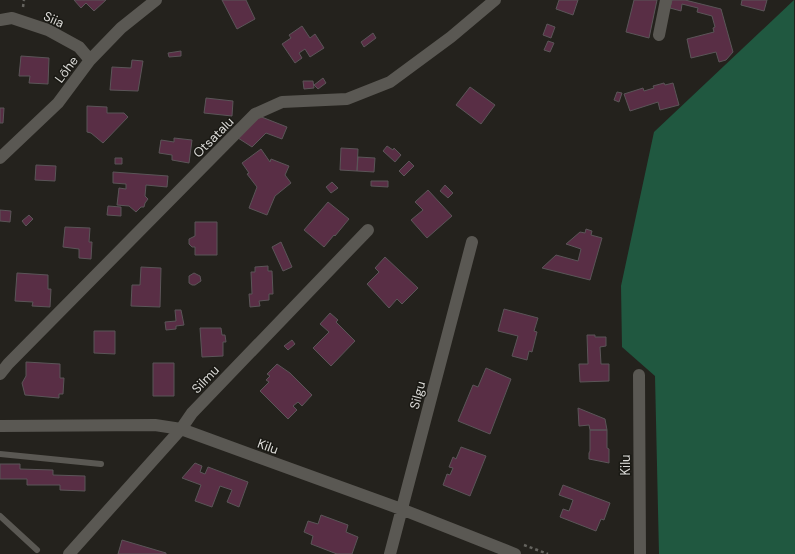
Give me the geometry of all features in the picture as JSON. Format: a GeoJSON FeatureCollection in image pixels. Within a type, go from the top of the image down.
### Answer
{"type":"FeatureCollection","features":[{"type":"Feature","properties":{"kind":"street","name":"Lõhe"},"geometry":{"type":"LineString","coordinates":[[0,158],[58,103],[90,60],[121,28],[156,0]]}},
{"type":"Feature","properties":{"kind":"street","name":"Otsatalu"},"geometry":{"type":"LineString","coordinates":[[0,374],[8,364],[255,114],[282,102],[347,99],[390,82],[451,37],[495,0]]}},
{"type":"Feature","properties":{"kind":"street"},"geometry":{"type":"LineString","coordinates":[[659,35],[666,0]]}},
{"type":"Feature","properties":{"kind":"street","name":"Siia"},"geometry":{"type":"LineString","coordinates":[[0,20],[12,18],[48,30],[79,47],[90,60]]}},
{"type":"Feature","properties":{"kind":"street","name":"Silmu"},"geometry":{"type":"LineString","coordinates":[[69,554],[182,429],[192,413],[368,230]]}},
{"type":"Feature","properties":{"kind":"street","name":"Silgu"},"geometry":{"type":"LineString","coordinates":[[390,554],[472,242]]}},
{"type":"Feature","properties":{"kind":"street","name":"Kilu"},"geometry":{"type":"LineString","coordinates":[[639,375],[640,554]]}},
{"type":"Feature","properties":{"kind":"street","name":"Kilu"},"geometry":{"type":"LineString","coordinates":[[0,426],[155,425],[182,429],[402,509],[515,554]]}},
{"type":"Feature","properties":{"kind":"lane"},"geometry":{"type":"LineString","coordinates":[[0,454],[101,464]]}},
{"type":"Feature","properties":{"kind":"lane"},"geometry":{"type":"LineString","coordinates":[[0,516],[37,550]]}},
{"type":"Feature","properties":{"kind":"green space"},"geometry":{"type":"Polygon","coordinates":[[[794,0],[795,554],[659,554],[655,376],[622,347],[621,286],[654,132],[794,0]]]}},
{"type":"Feature","properties":{"kind":"building"},"geometry":{"type":"Polygon","coordinates":[[[74,0],[106,0],[94,11],[86,3],[81,8],[74,0]]]}},
{"type":"Feature","properties":{"kind":"building"},"geometry":{"type":"Polygon","coordinates":[[[222,0],[246,0],[255,19],[237,29],[222,0]]]}},
{"type":"Feature","properties":{"kind":"building"},"geometry":{"type":"Polygon","coordinates":[[[559,0],[578,0],[573,15],[556,9],[559,0]]]}},
{"type":"Feature","properties":{"kind":"building"},"geometry":{"type":"Polygon","coordinates":[[[634,0],[657,0],[649,38],[626,32],[634,0]]]}},
{"type":"Feature","properties":{"kind":"building"},"geometry":{"type":"Polygon","coordinates":[[[672,0],[685,0],[721,9],[733,52],[726,60],[719,62],[716,52],[691,58],[687,39],[714,32],[713,28],[715,27],[712,16],[697,12],[698,8],[682,4],[681,11],[670,8],[672,0]]]}},
{"type":"Feature","properties":{"kind":"building"},"geometry":{"type":"Polygon","coordinates":[[[742,0],[767,0],[764,11],[741,5],[742,0]]]}},
{"type":"Feature","properties":{"kind":"building"},"geometry":{"type":"Polygon","coordinates":[[[547,24],[555,27],[551,38],[543,35],[547,24]]]}},
{"type":"Feature","properties":{"kind":"building"},"geometry":{"type":"Polygon","coordinates":[[[302,26],[310,38],[315,34],[324,48],[310,57],[305,49],[299,53],[302,58],[295,63],[282,44],[291,38],[289,35],[302,26]]]}},
{"type":"Feature","properties":{"kind":"building"},"geometry":{"type":"Polygon","coordinates":[[[373,33],[376,38],[364,47],[361,42],[373,33]]]}},
{"type":"Feature","properties":{"kind":"building"},"geometry":{"type":"Polygon","coordinates":[[[548,41],[554,43],[550,52],[544,50],[548,41]]]}},
{"type":"Feature","properties":{"kind":"building"},"geometry":{"type":"Polygon","coordinates":[[[181,51],[181,56],[169,57],[168,53],[181,51]]]}},
{"type":"Feature","properties":{"kind":"building"},"geometry":{"type":"Polygon","coordinates":[[[21,56],[49,58],[48,84],[29,83],[30,76],[19,76],[21,56]]]}},
{"type":"Feature","properties":{"kind":"building"},"geometry":{"type":"Polygon","coordinates":[[[132,60],[143,61],[138,91],[110,90],[112,67],[131,68],[132,60]]]}},
{"type":"Feature","properties":{"kind":"building"},"geometry":{"type":"Polygon","coordinates":[[[323,78],[326,83],[318,89],[314,85],[323,78]]]}},
{"type":"Feature","properties":{"kind":"building"},"geometry":{"type":"Polygon","coordinates":[[[303,81],[313,81],[314,88],[304,89],[303,81]]]}},
{"type":"Feature","properties":{"kind":"building"},"geometry":{"type":"Polygon","coordinates":[[[664,83],[665,85],[673,83],[679,105],[660,110],[658,102],[630,111],[624,94],[643,88],[644,91],[654,88],[653,86],[664,83]]]}},
{"type":"Feature","properties":{"kind":"building"},"geometry":{"type":"Polygon","coordinates":[[[470,87],[495,105],[481,124],[456,105],[470,87]]]}},
{"type":"Feature","properties":{"kind":"building"},"geometry":{"type":"Polygon","coordinates":[[[617,92],[622,93],[619,102],[614,100],[617,92]]]}},
{"type":"Feature","properties":{"kind":"building"},"geometry":{"type":"Polygon","coordinates":[[[206,98],[233,101],[232,116],[204,113],[206,98]]]}},
{"type":"Feature","properties":{"kind":"building"},"geometry":{"type":"Polygon","coordinates":[[[87,106],[107,107],[107,113],[124,113],[128,117],[103,143],[91,133],[87,132],[87,106]]]}},
{"type":"Feature","properties":{"kind":"building"},"geometry":{"type":"Polygon","coordinates":[[[0,108],[4,108],[3,123],[0,123],[0,108]]]}},
{"type":"Feature","properties":{"kind":"building"},"geometry":{"type":"Polygon","coordinates":[[[259,116],[287,127],[282,139],[266,133],[252,147],[238,138],[259,116]]]}},
{"type":"Feature","properties":{"kind":"building"},"geometry":{"type":"Polygon","coordinates":[[[174,138],[192,140],[189,163],[172,160],[172,155],[159,153],[161,140],[174,142],[174,138]]]}},
{"type":"Feature","properties":{"kind":"building"},"geometry":{"type":"Polygon","coordinates":[[[387,146],[393,150],[394,148],[401,155],[395,162],[383,151],[387,146]]]}},
{"type":"Feature","properties":{"kind":"building"},"geometry":{"type":"Polygon","coordinates":[[[341,148],[358,149],[357,171],[340,170],[341,148]]]}},
{"type":"Feature","properties":{"kind":"building"},"geometry":{"type":"Polygon","coordinates":[[[261,149],[270,162],[271,159],[289,166],[285,175],[291,183],[275,196],[267,215],[249,208],[257,187],[247,174],[249,173],[242,163],[261,149]]]}},
{"type":"Feature","properties":{"kind":"building"},"geometry":{"type":"Polygon","coordinates":[[[358,157],[375,158],[374,172],[357,171],[358,157]]]}},
{"type":"Feature","properties":{"kind":"building"},"geometry":{"type":"Polygon","coordinates":[[[115,158],[122,158],[122,164],[115,164],[115,158]]]}},
{"type":"Feature","properties":{"kind":"building"},"geometry":{"type":"Polygon","coordinates":[[[409,161],[414,166],[404,176],[399,171],[409,161]]]}},
{"type":"Feature","properties":{"kind":"building"},"geometry":{"type":"Polygon","coordinates":[[[36,165],[56,166],[55,181],[35,180],[36,165]]]}},
{"type":"Feature","properties":{"kind":"building"},"geometry":{"type":"Polygon","coordinates":[[[113,172],[168,176],[167,187],[146,185],[145,196],[148,199],[144,207],[141,207],[136,212],[129,206],[117,205],[119,188],[126,189],[126,184],[113,183],[113,172]]]}},
{"type":"Feature","properties":{"kind":"building"},"geometry":{"type":"Polygon","coordinates":[[[371,181],[388,181],[388,187],[371,186],[371,181]]]}},
{"type":"Feature","properties":{"kind":"building"},"geometry":{"type":"Polygon","coordinates":[[[332,182],[338,188],[331,193],[326,187],[332,182]]]}},
{"type":"Feature","properties":{"kind":"building"},"geometry":{"type":"Polygon","coordinates":[[[445,185],[453,193],[448,198],[440,191],[445,185]]]}},
{"type":"Feature","properties":{"kind":"building"},"geometry":{"type":"Polygon","coordinates":[[[428,190],[452,216],[427,238],[411,220],[423,210],[415,202],[428,190]]]}},
{"type":"Feature","properties":{"kind":"building"},"geometry":{"type":"Polygon","coordinates":[[[328,202],[349,219],[324,247],[304,230],[328,202]]]}},
{"type":"Feature","properties":{"kind":"building"},"geometry":{"type":"Polygon","coordinates":[[[108,206],[121,207],[121,216],[107,215],[108,206]]]}},
{"type":"Feature","properties":{"kind":"building"},"geometry":{"type":"Polygon","coordinates":[[[0,210],[11,211],[10,222],[0,221],[0,210]]]}},
{"type":"Feature","properties":{"kind":"building"},"geometry":{"type":"Polygon","coordinates":[[[29,215],[33,219],[26,226],[22,221],[29,215]]]}},
{"type":"Feature","properties":{"kind":"building"},"geometry":{"type":"Polygon","coordinates":[[[195,222],[217,222],[217,255],[195,255],[195,247],[192,247],[189,244],[189,239],[195,236],[195,222]]]}},
{"type":"Feature","properties":{"kind":"building"},"geometry":{"type":"Polygon","coordinates":[[[65,227],[90,228],[89,242],[92,242],[91,259],[79,258],[79,249],[63,247],[65,227]]]}},
{"type":"Feature","properties":{"kind":"building"},"geometry":{"type":"Polygon","coordinates":[[[586,229],[592,231],[591,235],[602,238],[590,280],[542,268],[556,255],[578,261],[581,249],[566,244],[580,232],[585,233],[586,229]]]}},
{"type":"Feature","properties":{"kind":"building"},"geometry":{"type":"Polygon","coordinates":[[[281,242],[292,267],[283,271],[272,247],[281,242]]]}},
{"type":"Feature","properties":{"kind":"building"},"geometry":{"type":"Polygon","coordinates":[[[385,257],[418,288],[402,304],[397,299],[389,308],[367,284],[379,272],[375,268],[385,257]]]}},
{"type":"Feature","properties":{"kind":"building"},"geometry":{"type":"Polygon","coordinates":[[[268,266],[268,271],[272,271],[273,294],[269,294],[269,300],[259,301],[260,306],[250,307],[249,294],[252,294],[251,272],[255,272],[255,267],[268,266]]]}},
{"type":"Feature","properties":{"kind":"building"},"geometry":{"type":"Polygon","coordinates":[[[141,267],[161,268],[160,307],[131,306],[132,285],[140,285],[141,267]]]}},
{"type":"Feature","properties":{"kind":"building"},"geometry":{"type":"Polygon","coordinates":[[[17,273],[48,275],[48,289],[51,289],[50,307],[32,306],[33,302],[15,301],[17,273]]]}},
{"type":"Feature","properties":{"kind":"building"},"geometry":{"type":"Polygon","coordinates":[[[194,273],[200,276],[201,281],[195,285],[192,285],[189,283],[189,276],[194,273]]]}},
{"type":"Feature","properties":{"kind":"building"},"geometry":{"type":"Polygon","coordinates":[[[504,309],[538,318],[534,331],[537,332],[532,352],[529,351],[527,360],[512,356],[518,336],[498,331],[504,309]]]}},
{"type":"Feature","properties":{"kind":"building"},"geometry":{"type":"Polygon","coordinates":[[[175,310],[181,310],[184,325],[176,326],[176,329],[166,330],[165,322],[176,321],[175,310]]]}},
{"type":"Feature","properties":{"kind":"building"},"geometry":{"type":"Polygon","coordinates":[[[330,313],[338,320],[336,322],[355,341],[331,366],[313,348],[329,332],[320,324],[330,313]]]}},
{"type":"Feature","properties":{"kind":"building"},"geometry":{"type":"Polygon","coordinates":[[[200,328],[221,328],[222,335],[225,335],[226,342],[223,342],[223,356],[202,357],[200,328]]]}},
{"type":"Feature","properties":{"kind":"building"},"geometry":{"type":"Polygon","coordinates":[[[94,331],[115,331],[115,354],[94,353],[94,331]]]}},
{"type":"Feature","properties":{"kind":"building"},"geometry":{"type":"Polygon","coordinates":[[[587,335],[606,337],[606,346],[600,347],[601,364],[609,364],[609,381],[580,382],[579,364],[588,364],[587,335]]]}},
{"type":"Feature","properties":{"kind":"building"},"geometry":{"type":"Polygon","coordinates":[[[292,340],[295,344],[288,350],[284,346],[292,340]]]}},
{"type":"Feature","properties":{"kind":"building"},"geometry":{"type":"Polygon","coordinates":[[[26,362],[60,364],[60,378],[64,378],[63,394],[59,394],[59,398],[25,395],[22,383],[26,376],[26,362]]]}},
{"type":"Feature","properties":{"kind":"building"},"geometry":{"type":"Polygon","coordinates":[[[153,363],[174,363],[174,396],[153,396],[153,363]]]}},
{"type":"Feature","properties":{"kind":"building"},"geometry":{"type":"Polygon","coordinates":[[[277,364],[290,373],[312,395],[302,406],[298,402],[293,406],[297,410],[288,419],[260,391],[269,382],[266,380],[270,376],[267,374],[277,364]]]}},
{"type":"Feature","properties":{"kind":"building"},"geometry":{"type":"Polygon","coordinates":[[[486,368],[511,379],[490,434],[458,421],[473,385],[478,387],[486,368]]]}},
{"type":"Feature","properties":{"kind":"building"},"geometry":{"type":"Polygon","coordinates":[[[578,408],[605,419],[607,430],[590,430],[589,425],[579,426],[578,408]]]}},
{"type":"Feature","properties":{"kind":"building"},"geometry":{"type":"Polygon","coordinates":[[[590,430],[607,430],[609,463],[589,459],[590,430]]]}},
{"type":"Feature","properties":{"kind":"building"},"geometry":{"type":"Polygon","coordinates":[[[461,447],[486,456],[470,496],[443,485],[447,474],[450,475],[453,468],[449,467],[453,457],[456,459],[461,447]]]}},
{"type":"Feature","properties":{"kind":"building"},"geometry":{"type":"Polygon","coordinates":[[[195,463],[202,466],[200,472],[205,474],[208,467],[248,482],[239,507],[227,502],[232,490],[220,486],[212,507],[195,501],[201,485],[182,478],[195,463]]]}},
{"type":"Feature","properties":{"kind":"building"},"geometry":{"type":"Polygon","coordinates":[[[0,464],[20,464],[20,469],[53,470],[53,475],[85,476],[85,491],[60,490],[60,485],[27,485],[27,479],[0,479],[0,464]]]}},
{"type":"Feature","properties":{"kind":"building"},"geometry":{"type":"Polygon","coordinates":[[[563,485],[610,503],[604,520],[601,519],[596,531],[560,517],[563,509],[569,511],[573,500],[559,495],[563,485]]]}},
{"type":"Feature","properties":{"kind":"building"},"geometry":{"type":"Polygon","coordinates":[[[321,515],[348,525],[346,532],[358,537],[352,554],[337,554],[311,544],[313,536],[304,532],[308,521],[318,524],[321,515]]]}},
{"type":"Feature","properties":{"kind":"building"},"geometry":{"type":"Polygon","coordinates":[[[122,540],[166,553],[166,554],[118,554],[122,540]]]}}]}
